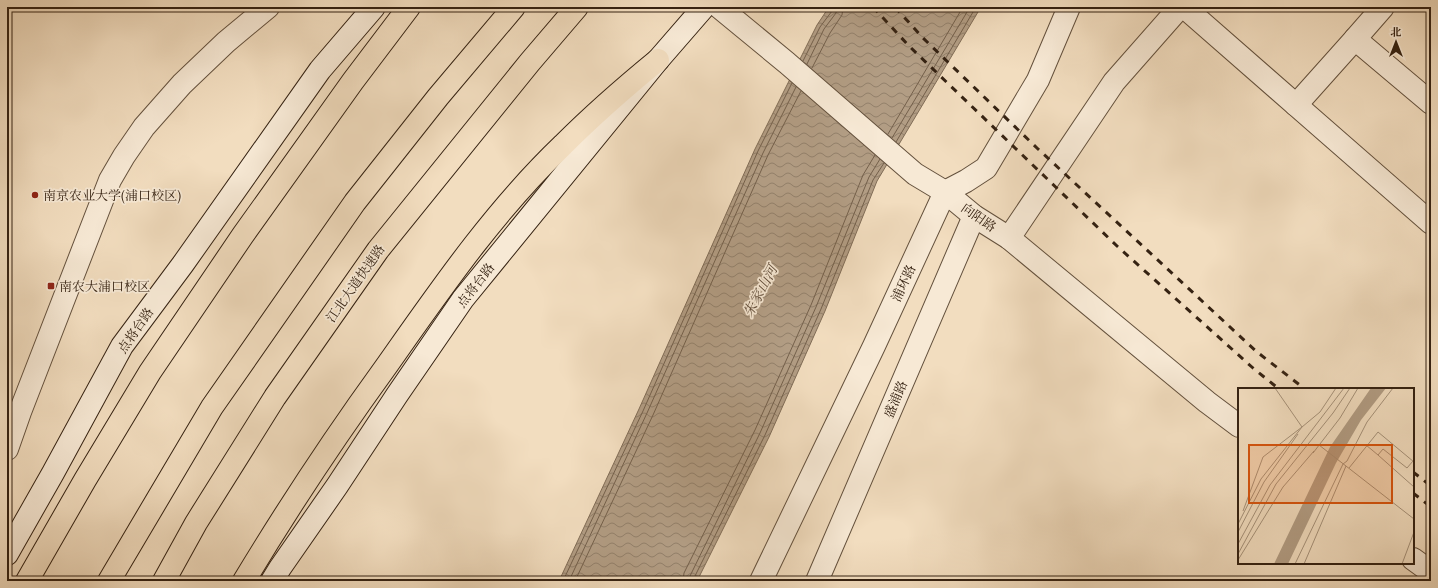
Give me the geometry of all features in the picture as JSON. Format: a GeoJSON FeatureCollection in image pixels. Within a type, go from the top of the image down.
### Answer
{"type":"FeatureCollection","features":[{"type":"Feature","properties":{"kind":"highway"},"geometry":{"type":"LineString","coordinates":[[27,581],[84,480],[150,372],[243,234],[352,81],[409,7]]}},
{"type":"Feature","properties":{"kind":"highway"},"geometry":{"type":"LineString","coordinates":[[109,581],[212,407],[355,202],[438,97],[514,7]]}},
{"type":"Feature","properties":{"kind":"highway","name":"江北大道快速路"},"geometry":{"type":"LineString","coordinates":[[164,581],[196,523],[275,397],[378,250],[576,7]]}},
{"type":"Feature","properties":{"kind":"highway"},"geometry":{"type":"LineString","coordinates":[[244,581],[342,427],[435,296],[489,226],[562,145],[610,100],[658,60]]}},
{"type":"Feature","properties":{"kind":"street"},"geometry":{"type":"LineString","coordinates":[[7,449],[22,405],[110,180],[124,156],[144,127],[182,84],[226,42],[268,7]]}},
{"type":"Feature","properties":{"kind":"street","name":"点将台路"},"geometry":{"type":"LineString","coordinates":[[7,554],[122,346],[183,264],[320,70],[374,7]]}},
{"type":"Feature","properties":{"kind":"street","name":"点将台路"},"geometry":{"type":"LineString","coordinates":[[272,581],[463,299],[658,60],[704,7]]}},
{"type":"Feature","properties":{"kind":"street","name":"向阳路"},"geometry":{"type":"LineString","coordinates":[[720,7],[915,174],[945,192],[974,216],[1009,238],[1207,402],[1238,425]]}},
{"type":"Feature","properties":{"kind":"street"},"geometry":{"type":"LineString","coordinates":[[945,192],[986,168],[1038,80],[1069,7]]}},
{"type":"Feature","properties":{"kind":"street"},"geometry":{"type":"LineString","coordinates":[[1009,238],[1114,82],[1180,7]]}},
{"type":"Feature","properties":{"kind":"street"},"geometry":{"type":"LineString","coordinates":[[1184,7],[1431,223]]}},
{"type":"Feature","properties":{"kind":"street"},"geometry":{"type":"LineString","coordinates":[[1296,105],[1383,7]]}},
{"type":"Feature","properties":{"kind":"street"},"geometry":{"type":"LineString","coordinates":[[1355,39],[1431,103]]}},
{"type":"Feature","properties":{"kind":"street","name":"浦环路"},"geometry":{"type":"LineString","coordinates":[[761,581],[945,192]]}},
{"type":"Feature","properties":{"kind":"street","name":"盛浦路"},"geometry":{"type":"LineString","coordinates":[[817,581],[974,216]]}},
{"type":"Feature","properties":{"kind":"street"},"geometry":{"type":"LineString","coordinates":[[1414,559],[1431,572]]}},
{"type":"Feature","properties":{"kind":"water","name":"朱家山河"},"geometry":{"type":"Polygon","coordinates":[[[829,7],[981,7],[877,181],[825,311],[769,437],[697,581],[559,581],[639,409],[755,149],[817,25],[829,7]]]}},
{"type":"Feature","properties":{"kind":"railway"},"geometry":{"type":"LineString","coordinates":[[873,7],[909,46],[1117,246],[1253,368],[1278,388]]}},
{"type":"Feature","properties":{"kind":"railway"},"geometry":{"type":"LineString","coordinates":[[895,7],[923,38],[1038,149],[1257,352],[1304,388]]}},
{"type":"Feature","properties":{"kind":"railway"},"geometry":{"type":"LineString","coordinates":[[1414,473],[1431,486]]}},
{"type":"Feature","properties":{"kind":"railway"},"geometry":{"type":"LineString","coordinates":[[1414,494],[1431,507]]}},
{"type":"Feature","properties":{"kind":"place","name":"南京农业大学(浦口校区)"},"geometry":{"type":"Point","coordinates":[35,195]}},
{"type":"Feature","properties":{"kind":"place","name":"南农大浦口校区"},"geometry":{"type":"Point","coordinates":[51,286]}}]}
